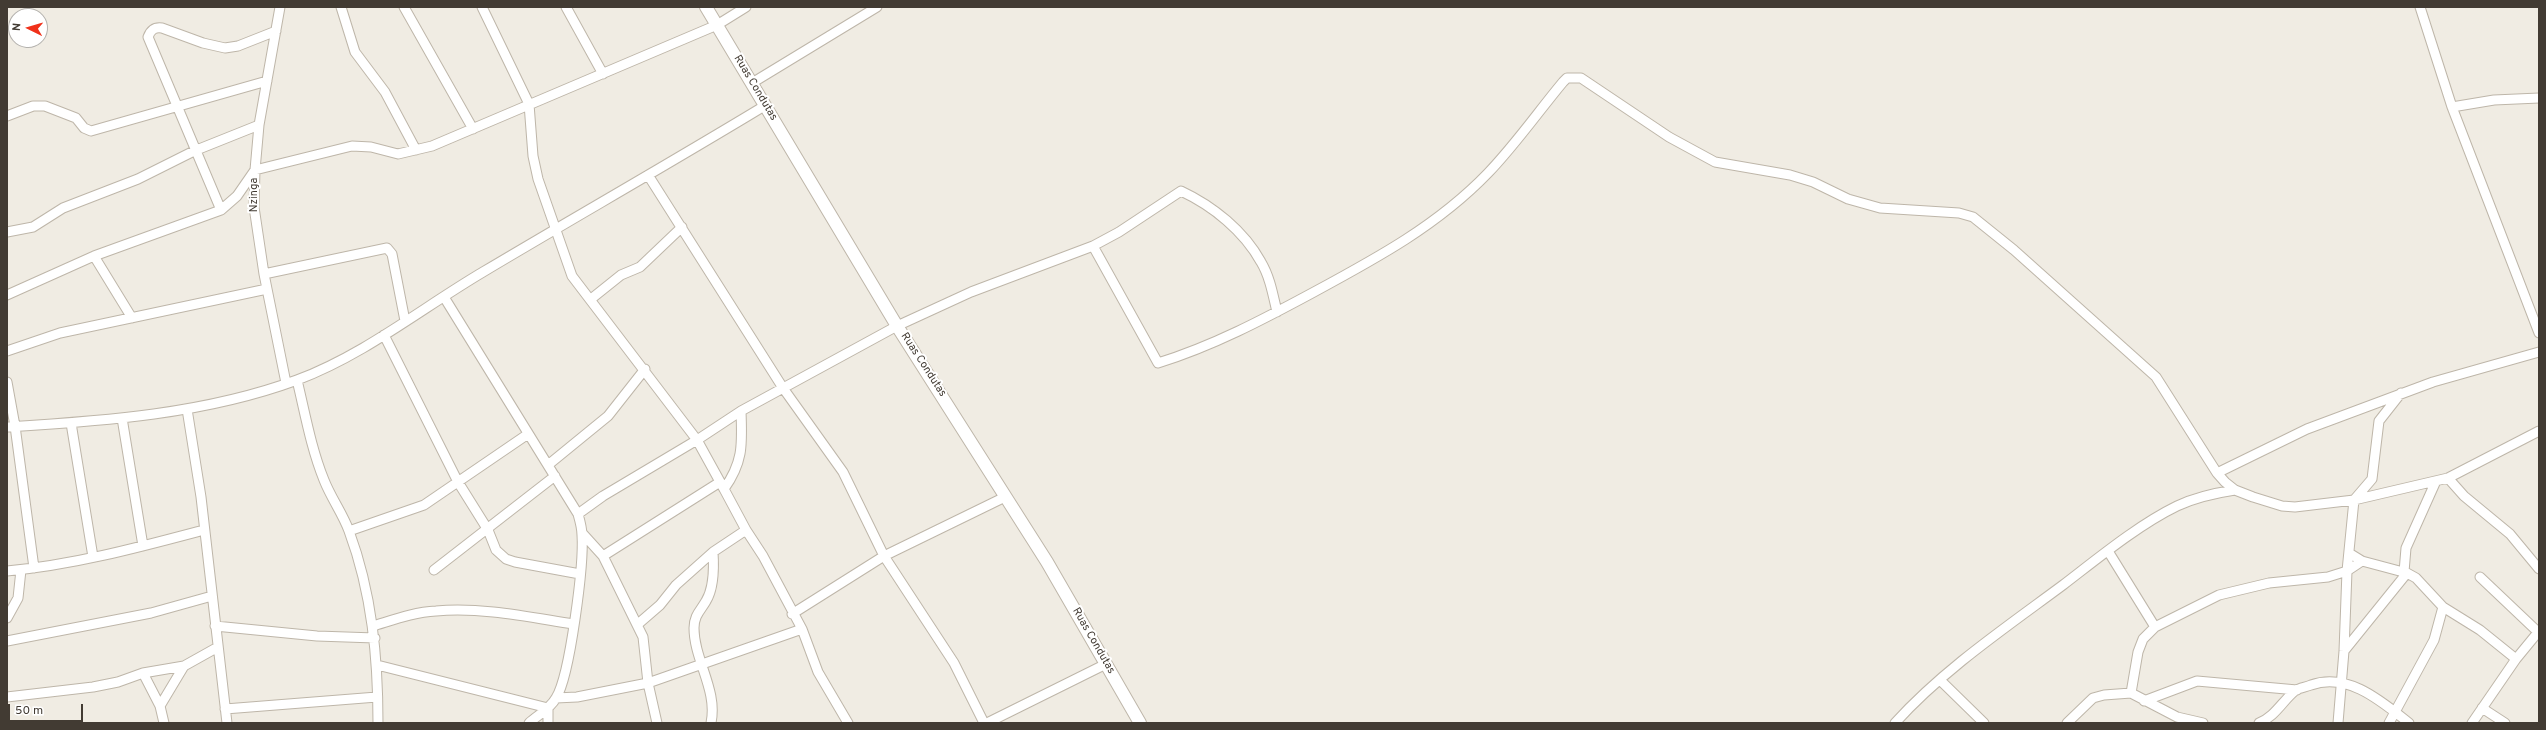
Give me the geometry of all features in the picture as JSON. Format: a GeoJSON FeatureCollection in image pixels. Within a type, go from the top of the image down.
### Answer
{"type":"FeatureCollection","features":[{"type":"Feature","properties":{"kind":"street","name":"Nzinga"},"geometry":{"type":"LineString","coordinates":[[280,7],[259,125],[255,170],[255,218],[264,274],[286,383]]}},
{"type":"Feature","properties":{"kind":"street"},"geometry":{"type":"LineString","coordinates":[[341,7],[355,52],[385,92],[416,150]]}},
{"type":"Feature","properties":{"kind":"street"},"geometry":{"type":"LineString","coordinates":[[404,7],[473,129]]}},
{"type":"Feature","properties":{"kind":"street"},"geometry":{"type":"LineString","coordinates":[[482,7],[529,104],[536,170],[555,230],[572,276],[645,369],[697,440],[746,530],[763,556],[792,614],[802,629],[818,672],[848,723]]}},
{"type":"Feature","properties":{"kind":"street"},"geometry":{"type":"LineString","coordinates":[[566,7],[603,74]]}},
{"type":"Feature","properties":{"kind":"street","name":"Ruas Condutas"},"geometry":{"type":"LineString","coordinates":[[706,7],[897,326],[1047,562],[1140,723]]}},
{"type":"Feature","properties":{"kind":"street"},"geometry":{"type":"LineString","coordinates":[[7,295],[94,256],[221,210],[237,196],[255,170],[352,146],[372,147],[398,154],[432,146],[717,25],[746,7]]}},
{"type":"Feature","properties":{"kind":"street"},"geometry":{"type":"LineString","coordinates":[[752,83],[877,7]]}},
{"type":"Feature","properties":{"kind":"street"},"geometry":{"type":"LineString","coordinates":[[2420,7],[2452,107],[2539,333]]}},
{"type":"Feature","properties":{"kind":"street"},"geometry":{"type":"LineString","coordinates":[[221,210],[149,42],[150,31],[156,27],[162,28],[203,43],[225,48],[238,46],[276,31]]}},
{"type":"Feature","properties":{"kind":"street"},"geometry":{"type":"LineString","coordinates":[[1093,246],[1158,363],[1194,352],[1277,312],[1403,243],[1446,211],[1488,173],[1562,82],[1566,78],[1576,77],[1669,137],[1715,162],[1790,175],[1813,182],[1848,199],[1880,208],[1959,214],[1973,217],[2014,250],[2156,377],[2217,472],[2235,490]]}},
{"type":"Feature","properties":{"kind":"street"},"geometry":{"type":"LineString","coordinates":[[7,116],[33,106],[46,106],[76,118],[84,128],[91,131],[267,81]]}},
{"type":"Feature","properties":{"kind":"street"},"geometry":{"type":"LineString","coordinates":[[2452,107],[2494,100],[2539,98]]}},
{"type":"Feature","properties":{"kind":"street"},"geometry":{"type":"LineString","coordinates":[[11,426],[71,423],[187,409],[297,380],[384,335],[555,230],[766,105]]}},
{"type":"Feature","properties":{"kind":"street"},"geometry":{"type":"LineString","coordinates":[[7,232],[33,227],[63,208],[138,179],[194,150],[259,125]]}},
{"type":"Feature","properties":{"kind":"street"},"geometry":{"type":"LineString","coordinates":[[648,175],[783,388],[842,472],[884,556],[954,663],[986,723],[1106,664]]}},
{"type":"Feature","properties":{"kind":"street"},"geometry":{"type":"LineString","coordinates":[[578,514],[603,496],[697,440],[741,411],[897,326],[971,292],[1093,246],[1119,232],[1182,191],[1206,204],[1244,237],[1266,272],[1277,312]]}},
{"type":"Feature","properties":{"kind":"street"},"geometry":{"type":"LineString","coordinates":[[591,299],[622,275],[640,267],[682,227]]}},
{"type":"Feature","properties":{"kind":"street"},"geometry":{"type":"LineString","coordinates":[[264,274],[387,248],[392,254],[406,321]]}},
{"type":"Feature","properties":{"kind":"street"},"geometry":{"type":"LineString","coordinates":[[94,256],[132,318]]}},
{"type":"Feature","properties":{"kind":"street"},"geometry":{"type":"LineString","coordinates":[[7,351],[60,334],[267,289]]}},
{"type":"Feature","properties":{"kind":"street"},"geometry":{"type":"LineString","coordinates":[[444,297],[578,514],[582,534],[580,574],[566,664],[556,698],[548,708],[529,723]]}},
{"type":"Feature","properties":{"kind":"street"},"geometry":{"type":"LineString","coordinates":[[384,335],[458,482],[488,530],[496,550],[506,559],[580,574]]}},
{"type":"Feature","properties":{"kind":"street"},"geometry":{"type":"LineString","coordinates":[[2217,472],[2307,428],[2401,393],[2539,352]]}},
{"type":"Feature","properties":{"kind":"street"},"geometry":{"type":"LineString","coordinates":[[548,465],[608,416],[645,369]]}},
{"type":"Feature","properties":{"kind":"street"},"geometry":{"type":"LineString","coordinates":[[297,380],[321,472],[349,531],[373,626],[377,665],[378,723]]}},
{"type":"Feature","properties":{"kind":"street"},"geometry":{"type":"LineString","coordinates":[[7,382],[11,426],[34,568]]}},
{"type":"Feature","properties":{"kind":"street"},"geometry":{"type":"LineString","coordinates":[[2338,723],[2344,651],[2347,571],[2354,500],[2372,479],[2375,435],[2379,421],[2401,393]]}},
{"type":"Feature","properties":{"kind":"street"},"geometry":{"type":"LineString","coordinates":[[187,409],[204,530],[226,723]]}},
{"type":"Feature","properties":{"kind":"street"},"geometry":{"type":"LineString","coordinates":[[602,556],[722,486],[733,474],[741,455],[741,411]]}},
{"type":"Feature","properties":{"kind":"street"},"geometry":{"type":"LineString","coordinates":[[122,418],[143,546]]}},
{"type":"Feature","properties":{"kind":"street"},"geometry":{"type":"LineString","coordinates":[[71,423],[93,557]]}},
{"type":"Feature","properties":{"kind":"street"},"geometry":{"type":"LineString","coordinates":[[1895,723],[1913,703],[1940,680],[2108,551],[2176,507],[2213,493],[2235,490],[2287,507],[2354,500],[2448,478],[2539,431]]}},
{"type":"Feature","properties":{"kind":"street"},"geometry":{"type":"LineString","coordinates":[[349,531],[418,508],[528,434]]}},
{"type":"Feature","properties":{"kind":"street"},"geometry":{"type":"LineString","coordinates":[[434,570],[488,530],[554,476]]}},
{"type":"Feature","properties":{"kind":"street"},"geometry":{"type":"LineString","coordinates":[[2448,478],[2464,496],[2510,534],[2539,569]]}},
{"type":"Feature","properties":{"kind":"street"},"geometry":{"type":"LineString","coordinates":[[2344,651],[2406,572],[2406,548],[2436,481]]}},
{"type":"Feature","properties":{"kind":"street"},"geometry":{"type":"LineString","coordinates":[[792,614],[884,556],[1005,497]]}},
{"type":"Feature","properties":{"kind":"street"},"geometry":{"type":"LineString","coordinates":[[7,571],[22,570],[93,557],[204,530]]}},
{"type":"Feature","properties":{"kind":"street"},"geometry":{"type":"LineString","coordinates":[[638,624],[660,605],[676,585],[712,552],[746,530]]}},
{"type":"Feature","properties":{"kind":"street"},"geometry":{"type":"LineString","coordinates":[[582,534],[602,556],[638,624],[646,650],[648,683],[657,723]]}},
{"type":"Feature","properties":{"kind":"street"},"geometry":{"type":"LineString","coordinates":[[2108,551],[2155,628]]}},
{"type":"Feature","properties":{"kind":"street"},"geometry":{"type":"LineString","coordinates":[[710,723],[713,708],[696,645],[694,622],[700,608],[707,600],[710,587],[712,552]]}},
{"type":"Feature","properties":{"kind":"street"},"geometry":{"type":"LineString","coordinates":[[2349,553],[2362,561],[2406,572],[2424,584],[2443,606],[2480,630],[2516,659]]}},
{"type":"Feature","properties":{"kind":"street"},"geometry":{"type":"LineString","coordinates":[[2131,693],[2138,652],[2143,639],[2155,628],[2219,594],[2269,583],[2328,577],[2347,571],[2362,561]]}},
{"type":"Feature","properties":{"kind":"street"},"geometry":{"type":"LineString","coordinates":[[7,618],[18,598],[22,570]]}},
{"type":"Feature","properties":{"kind":"street"},"geometry":{"type":"LineString","coordinates":[[2472,723],[2516,659],[2538,631],[2480,577]]}},
{"type":"Feature","properties":{"kind":"street"},"geometry":{"type":"LineString","coordinates":[[7,642],[151,613],[212,596]]}},
{"type":"Feature","properties":{"kind":"street"},"geometry":{"type":"LineString","coordinates":[[2389,723],[2434,640],[2443,606]]}},
{"type":"Feature","properties":{"kind":"street"},"geometry":{"type":"LineString","coordinates":[[373,626],[416,614],[452,610],[507,613],[573,624]]}},
{"type":"Feature","properties":{"kind":"street"},"geometry":{"type":"LineString","coordinates":[[215,626],[317,636],[375,638]]}},
{"type":"Feature","properties":{"kind":"street"},"geometry":{"type":"LineString","coordinates":[[556,698],[577,698],[648,683],[802,629]]}},
{"type":"Feature","properties":{"kind":"street"},"geometry":{"type":"LineString","coordinates":[[7,696],[93,687],[143,673],[184,666],[218,647]]}},
{"type":"Feature","properties":{"kind":"street"},"geometry":{"type":"LineString","coordinates":[[377,665],[548,708]]}},
{"type":"Feature","properties":{"kind":"street"},"geometry":{"type":"LineString","coordinates":[[160,706],[184,666]]}},
{"type":"Feature","properties":{"kind":"street"},"geometry":{"type":"LineString","coordinates":[[143,673],[160,706],[164,723]]}},
{"type":"Feature","properties":{"kind":"street"},"geometry":{"type":"LineString","coordinates":[[1940,680],[1984,723]]}},
{"type":"Feature","properties":{"kind":"street"},"geometry":{"type":"LineString","coordinates":[[2144,701],[2197,681],[2297,690]]}},
{"type":"Feature","properties":{"kind":"street"},"geometry":{"type":"LineString","coordinates":[[2260,723],[2268,718],[2297,690],[2314,684],[2341,682],[2370,695],[2409,723]]}},
{"type":"Feature","properties":{"kind":"street"},"geometry":{"type":"LineString","coordinates":[[2066,723],[2093,698],[2131,693],[2177,717],[2203,723]]}},
{"type":"Feature","properties":{"kind":"street"},"geometry":{"type":"LineString","coordinates":[[225,709],[377,697]]}},
{"type":"Feature","properties":{"kind":"street"},"geometry":{"type":"LineString","coordinates":[[548,708],[548,723]]}},
{"type":"Feature","properties":{"kind":"street"},"geometry":{"type":"LineString","coordinates":[[2482,708],[2505,723]]}}]}
